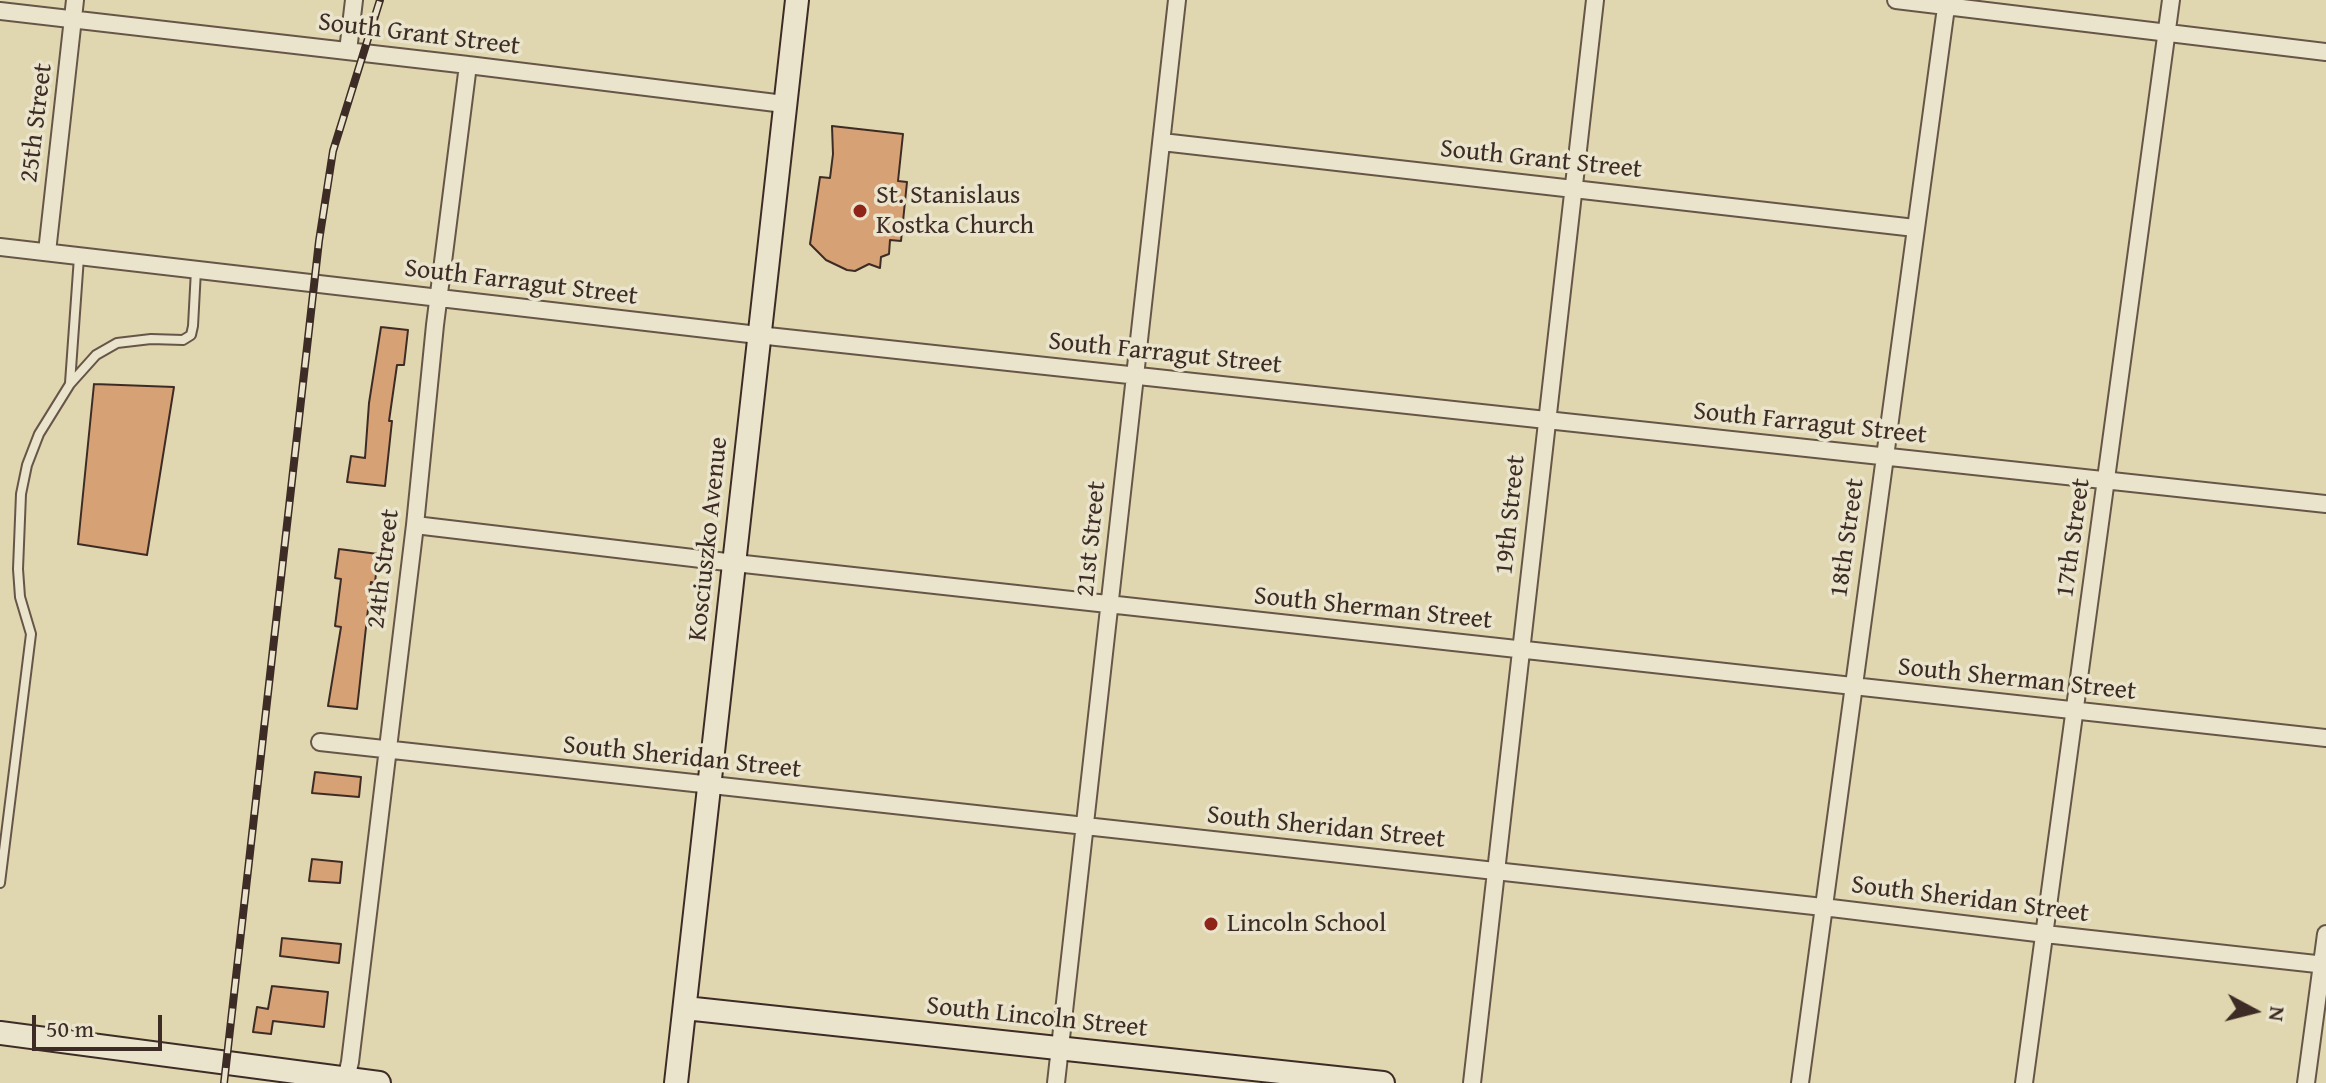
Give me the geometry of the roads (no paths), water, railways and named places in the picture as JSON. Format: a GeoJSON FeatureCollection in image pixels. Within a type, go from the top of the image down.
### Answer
{"type":"FeatureCollection","features":[{"type":"Feature","properties":{"kind":"main road","name":"Kosciuszko Avenue"},"geometry":{"type":"LineString","coordinates":[[676,1083],[797,0]]}},
{"type":"Feature","properties":{"kind":"main road","name":"South Lincoln Street"},"geometry":{"type":"LineString","coordinates":[[685,1008],[1383,1083]]}},
{"type":"Feature","properties":{"kind":"main road"},"geometry":{"type":"LineString","coordinates":[[0,1033],[379,1083]]}},
{"type":"Feature","properties":{"kind":"street","name":"25th Street"},"geometry":{"type":"LineString","coordinates":[[47,252],[75,0]]}},
{"type":"Feature","properties":{"kind":"street"},"geometry":{"type":"LineString","coordinates":[[348,51],[354,0]]}},
{"type":"Feature","properties":{"kind":"street","name":"21st Street"},"geometry":{"type":"LineString","coordinates":[[1056,1083],[1177,0]]}},
{"type":"Feature","properties":{"kind":"street","name":"19th Street"},"geometry":{"type":"LineString","coordinates":[[1472,1083],[1595,0]]}},
{"type":"Feature","properties":{"kind":"street"},"geometry":{"type":"LineString","coordinates":[[1896,0],[1946,3],[2326,52]]}},
{"type":"Feature","properties":{"kind":"street","name":"17th Street"},"geometry":{"type":"LineString","coordinates":[[2024,1083],[2171,0]]}},
{"type":"Feature","properties":{"kind":"street","name":"18th Street"},"geometry":{"type":"LineString","coordinates":[[1800,1083],[1946,3]]}},
{"type":"Feature","properties":{"kind":"street","name":"South Grant Street"},"geometry":{"type":"LineString","coordinates":[[0,11],[784,104]]}},
{"type":"Feature","properties":{"kind":"street","name":"24th Street"},"geometry":{"type":"LineString","coordinates":[[346,1079],[468,65]]}},
{"type":"Feature","properties":{"kind":"street","name":"South Grant Street"},"geometry":{"type":"LineString","coordinates":[[1162,142],[1915,228]]}},
{"type":"Feature","properties":{"kind":"street","name":"South Farragut Street"},"geometry":{"type":"LineString","coordinates":[[0,247],[758,335],[2326,504]]}},
{"type":"Feature","properties":{"kind":"street","name":"South Sherman Street"},"geometry":{"type":"LineString","coordinates":[[415,525],[2326,738]]}},
{"type":"Feature","properties":{"kind":"street","name":"South Sheridan Street"},"geometry":{"type":"LineString","coordinates":[[320,742],[2324,965]]}},
{"type":"Feature","properties":{"kind":"street"},"geometry":{"type":"LineString","coordinates":[[2306,1083],[2326,934]]}},
{"type":"Feature","properties":{"kind":"lane"},"geometry":{"type":"LineString","coordinates":[[70,384],[79,257]]}},
{"type":"Feature","properties":{"kind":"lane"},"geometry":{"type":"LineString","coordinates":[[0,883],[31,634],[20,597],[18,569],[21,494],[27,465],[39,434],[70,384],[96,355],[117,343],[151,339],[183,340],[191,335],[196,270]]}},
{"type":"Feature","properties":{"kind":"railway"},"geometry":{"type":"LineString","coordinates":[[224,1083],[319,241],[333,151],[380,0]]}},
{"type":"Feature","properties":{"kind":"place","name":"St. Stanislaus Kostka Church"},"geometry":{"type":"Point","coordinates":[860,211]}},
{"type":"Feature","properties":{"kind":"place","name":"Lincoln School"},"geometry":{"type":"Point","coordinates":[1211,924]}}]}
